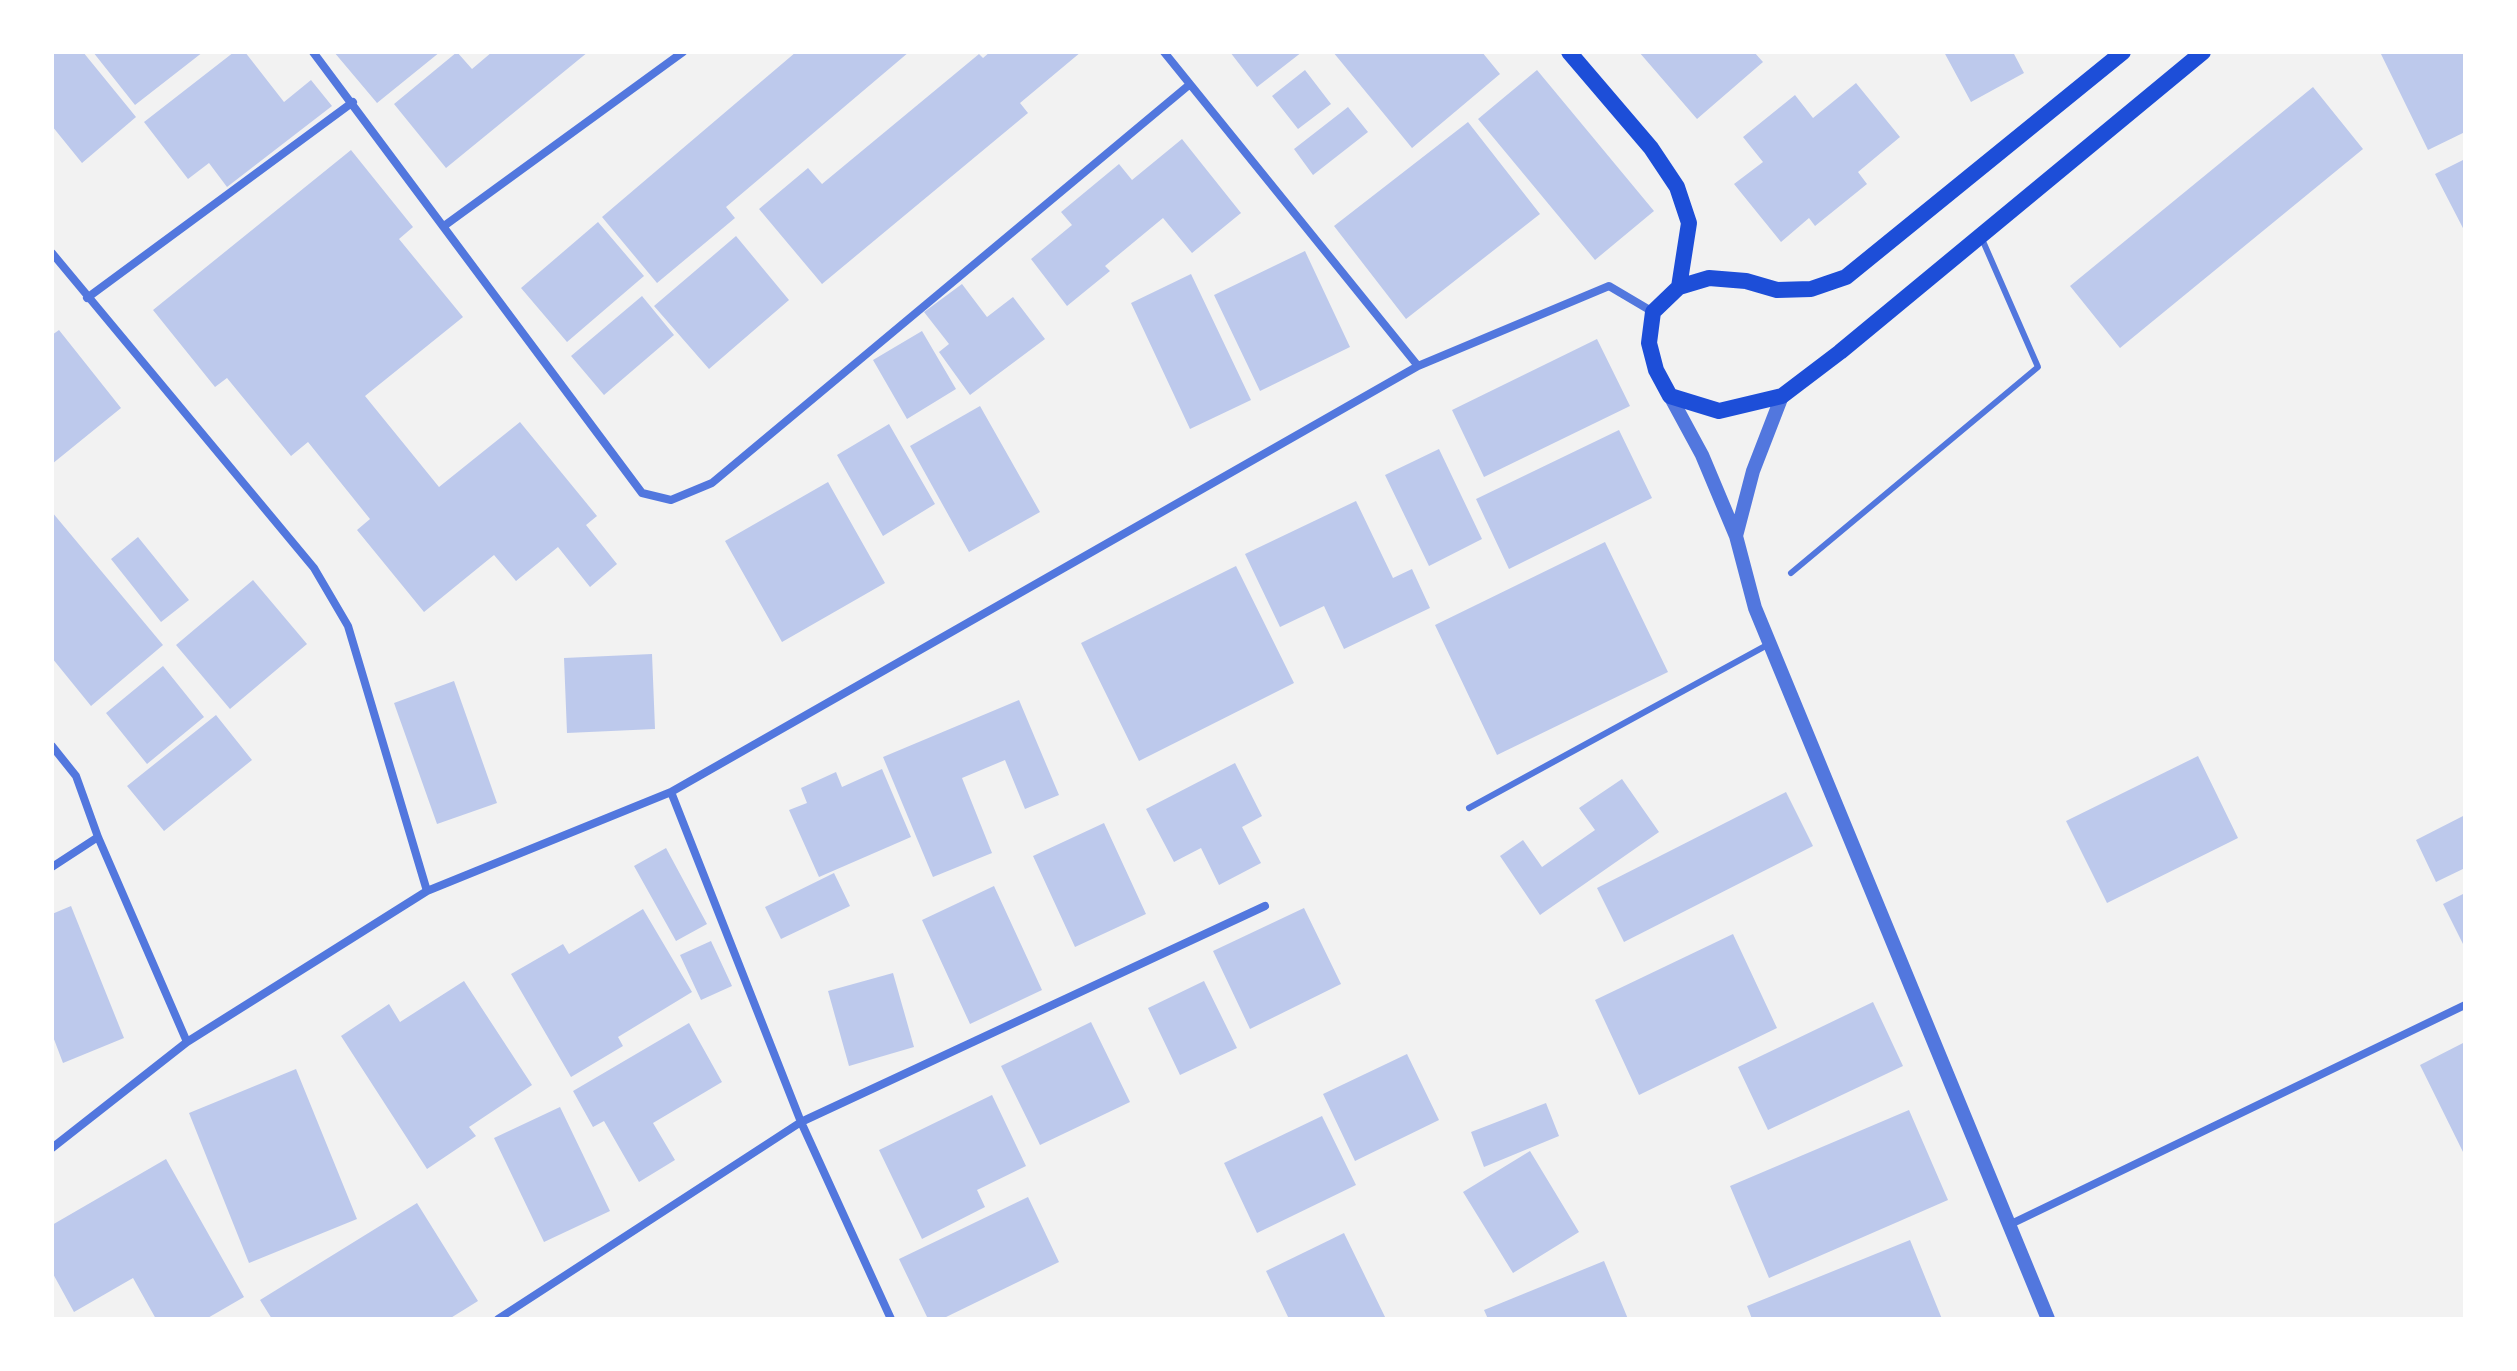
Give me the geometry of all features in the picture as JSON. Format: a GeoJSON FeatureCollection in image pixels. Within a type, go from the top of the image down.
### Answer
{"type":"FeatureCollection","features":[{"type":"Feature","properties":{"kind":"main road"},"geometry":{"type":"LineString","coordinates":[[1569,52],[1651,148],[1677,187],[1689,223],[1679,287]]}},
{"type":"Feature","properties":{"kind":"main road"},"geometry":{"type":"LineString","coordinates":[[2123,52],[1846,277],[1811,289],[1777,290],[1746,281],[1709,278],[1679,287],[1653,312],[1649,343],[1656,370],[1670,396],[1719,411],[1782,396],[1840,352],[2203,52]]}},
{"type":"Feature","properties":{"kind":"street"},"geometry":{"type":"LineString","coordinates":[[313,52],[642,493],[671,500],[712,483],[1189,85]]}},
{"type":"Feature","properties":{"kind":"street"},"geometry":{"type":"LineString","coordinates":[[444,226],[683,52]]}},
{"type":"Feature","properties":{"kind":"street"},"geometry":{"type":"LineString","coordinates":[[1164,52],[1418,366]]}},
{"type":"Feature","properties":{"kind":"street"},"geometry":{"type":"LineString","coordinates":[[87,298],[353,102]]}},
{"type":"Feature","properties":{"kind":"street"},"geometry":{"type":"LineString","coordinates":[[52,253],[314,568],[348,626],[427,891]]}},
{"type":"Feature","properties":{"kind":"street"},"geometry":{"type":"LineString","coordinates":[[52,1148],[187,1042],[427,891],[671,792],[1418,366],[1609,286],[1653,312]]}},
{"type":"Feature","properties":{"kind":"street"},"geometry":{"type":"LineString","coordinates":[[1670,396],[1702,455],[1736,536],[1755,608],[1769,644],[2048,1319]]}},
{"type":"Feature","properties":{"kind":"street"},"geometry":{"type":"LineString","coordinates":[[1736,536],[1753,471],[1782,396]]}},
{"type":"Feature","properties":{"kind":"street"},"geometry":{"type":"LineString","coordinates":[[52,746],[76,776],[98,837],[187,1042]]}},
{"type":"Feature","properties":{"kind":"street"},"geometry":{"type":"LineString","coordinates":[[671,792],[801,1122],[891,1319]]}},
{"type":"Feature","properties":{"kind":"street"},"geometry":{"type":"LineString","coordinates":[[52,867],[98,837]]}},
{"type":"Feature","properties":{"kind":"street"},"geometry":{"type":"LineString","coordinates":[[498,1319],[801,1122],[1265,906]]}},
{"type":"Feature","properties":{"kind":"street"},"geometry":{"type":"LineString","coordinates":[[2011,1224],[2465,1005]]}},
{"type":"Feature","properties":{"kind":"lane"},"geometry":{"type":"LineString","coordinates":[[1791,573],[2038,367],[1981,236]]}},
{"type":"Feature","properties":{"kind":"lane"},"geometry":{"type":"LineString","coordinates":[[1469,808],[1769,644]]}},
{"type":"Feature","properties":{"kind":"building"},"geometry":{"type":"Polygon","coordinates":[[[52,52],[83,52],[136,117],[82,163],[52,126],[52,52]]]}},
{"type":"Feature","properties":{"kind":"building"},"geometry":{"type":"Polygon","coordinates":[[[93,52],[203,52],[135,105],[93,52]]]}},
{"type":"Feature","properties":{"kind":"building"},"geometry":{"type":"Polygon","coordinates":[[[234,52],[245,52],[284,102],[311,80],[332,106],[227,187],[209,163],[188,179],[144,122],[234,52]]]}},
{"type":"Feature","properties":{"kind":"building"},"geometry":{"type":"Polygon","coordinates":[[[334,52],[440,52],[377,103],[334,52]]]}},
{"type":"Feature","properties":{"kind":"building"},"geometry":{"type":"Polygon","coordinates":[[[457,52],[472,69],[492,52],[588,52],[446,168],[394,104],[457,52]]]}},
{"type":"Feature","properties":{"kind":"building"},"geometry":{"type":"Polygon","coordinates":[[[796,52],[909,52],[726,207],[735,218],[657,283],[602,217],[796,52]]]}},
{"type":"Feature","properties":{"kind":"building"},"geometry":{"type":"Polygon","coordinates":[[[990,52],[1081,52],[1020,103],[1028,113],[822,284],[759,209],[808,168],[822,184],[979,54],[983,58],[990,52]]]}},
{"type":"Feature","properties":{"kind":"building"},"geometry":{"type":"Polygon","coordinates":[[[1230,52],[1302,52],[1257,87],[1230,52]]]}},
{"type":"Feature","properties":{"kind":"building"},"geometry":{"type":"Polygon","coordinates":[[[1333,52],[1482,52],[1500,74],[1412,148],[1333,52]]]}},
{"type":"Feature","properties":{"kind":"building"},"geometry":{"type":"Polygon","coordinates":[[[1639,52],[1754,52],[1763,62],[1697,119],[1639,52]]]}},
{"type":"Feature","properties":{"kind":"building"},"geometry":{"type":"Polygon","coordinates":[[[1944,52],[2013,52],[2024,73],[1971,102],[1944,52]]]}},
{"type":"Feature","properties":{"kind":"building"},"geometry":{"type":"Polygon","coordinates":[[[2380,52],[2465,52],[2465,132],[2428,150],[2380,52]]]}},
{"type":"Feature","properties":{"kind":"building"},"geometry":{"type":"Polygon","coordinates":[[[1305,70],[1331,104],[1298,129],[1272,96],[1305,70]]]}},
{"type":"Feature","properties":{"kind":"building"},"geometry":{"type":"Polygon","coordinates":[[[1537,70],[1654,211],[1595,260],[1478,119],[1537,70]]]}},
{"type":"Feature","properties":{"kind":"building"},"geometry":{"type":"Polygon","coordinates":[[[1856,83],[1900,137],[1858,172],[1867,184],[1815,226],[1809,218],[1781,242],[1734,184],[1763,162],[1743,137],[1795,95],[1813,118],[1856,83]]]}},
{"type":"Feature","properties":{"kind":"building"},"geometry":{"type":"Polygon","coordinates":[[[2313,87],[2363,149],[2120,348],[2070,286],[2313,87]]]}},
{"type":"Feature","properties":{"kind":"building"},"geometry":{"type":"Polygon","coordinates":[[[1348,107],[1368,132],[1313,175],[1294,149],[1348,107]]]}},
{"type":"Feature","properties":{"kind":"building"},"geometry":{"type":"Polygon","coordinates":[[[1468,122],[1540,214],[1406,319],[1334,226],[1468,122]]]}},
{"type":"Feature","properties":{"kind":"building"},"geometry":{"type":"Polygon","coordinates":[[[1182,139],[1241,213],[1192,253],[1163,218],[1105,266],[1110,271],[1067,306],[1031,259],[1072,225],[1061,212],[1119,164],[1132,180],[1182,139]]]}},
{"type":"Feature","properties":{"kind":"building"},"geometry":{"type":"Polygon","coordinates":[[[351,150],[413,227],[399,239],[463,317],[365,396],[439,487],[520,422],[597,516],[586,525],[617,564],[590,587],[558,547],[516,581],[494,555],[424,612],[357,530],[370,519],[308,442],[291,456],[227,378],[215,387],[153,310],[351,150]]]}},
{"type":"Feature","properties":{"kind":"building"},"geometry":{"type":"Polygon","coordinates":[[[2465,159],[2465,232],[2435,174],[2465,159]]]}},
{"type":"Feature","properties":{"kind":"building"},"geometry":{"type":"Polygon","coordinates":[[[598,222],[644,276],[567,342],[521,288],[598,222]]]}},
{"type":"Feature","properties":{"kind":"building"},"geometry":{"type":"Polygon","coordinates":[[[736,236],[789,300],[709,369],[654,306],[736,236]]]}},
{"type":"Feature","properties":{"kind":"building"},"geometry":{"type":"Polygon","coordinates":[[[1305,251],[1350,347],[1260,391],[1214,295],[1305,251]]]}},
{"type":"Feature","properties":{"kind":"building"},"geometry":{"type":"Polygon","coordinates":[[[1191,274],[1251,400],[1190,429],[1131,303],[1191,274]]]}},
{"type":"Feature","properties":{"kind":"building"},"geometry":{"type":"Polygon","coordinates":[[[962,284],[987,317],[1013,297],[1045,339],[970,395],[939,352],[949,344],[924,312],[962,284]]]}},
{"type":"Feature","properties":{"kind":"building"},"geometry":{"type":"Polygon","coordinates":[[[642,296],[674,335],[604,395],[571,356],[642,296]]]}},
{"type":"Feature","properties":{"kind":"building"},"geometry":{"type":"Polygon","coordinates":[[[59,330],[121,408],[52,464],[52,335],[59,330]]]}},
{"type":"Feature","properties":{"kind":"building"},"geometry":{"type":"Polygon","coordinates":[[[922,331],[956,389],[907,419],[873,360],[922,331]]]}},
{"type":"Feature","properties":{"kind":"building"},"geometry":{"type":"Polygon","coordinates":[[[1597,339],[1630,406],[1484,477],[1452,410],[1597,339]]]}},
{"type":"Feature","properties":{"kind":"building"},"geometry":{"type":"Polygon","coordinates":[[[980,406],[1040,512],[969,552],[910,446],[980,406]]]}},
{"type":"Feature","properties":{"kind":"building"},"geometry":{"type":"Polygon","coordinates":[[[889,424],[935,504],[883,536],[837,455],[889,424]]]}},
{"type":"Feature","properties":{"kind":"building"},"geometry":{"type":"Polygon","coordinates":[[[1619,430],[1652,498],[1509,569],[1476,499],[1619,430]]]}},
{"type":"Feature","properties":{"kind":"building"},"geometry":{"type":"Polygon","coordinates":[[[1439,449],[1482,539],[1429,566],[1385,475],[1439,449]]]}},
{"type":"Feature","properties":{"kind":"building"},"geometry":{"type":"Polygon","coordinates":[[[828,482],[885,583],[782,642],[725,541],[828,482]]]}},
{"type":"Feature","properties":{"kind":"building"},"geometry":{"type":"Polygon","coordinates":[[[1356,501],[1393,578],[1412,569],[1430,608],[1344,649],[1324,606],[1280,627],[1245,554],[1356,501]]]}},
{"type":"Feature","properties":{"kind":"building"},"geometry":{"type":"Polygon","coordinates":[[[52,512],[163,645],[91,706],[52,658],[52,512]]]}},
{"type":"Feature","properties":{"kind":"building"},"geometry":{"type":"Polygon","coordinates":[[[138,537],[189,600],[161,622],[111,559],[138,537]]]}},
{"type":"Feature","properties":{"kind":"building"},"geometry":{"type":"Polygon","coordinates":[[[1605,542],[1668,672],[1497,755],[1435,625],[1605,542]]]}},
{"type":"Feature","properties":{"kind":"building"},"geometry":{"type":"Polygon","coordinates":[[[1236,566],[1294,683],[1139,761],[1081,643],[1236,566]]]}},
{"type":"Feature","properties":{"kind":"building"},"geometry":{"type":"Polygon","coordinates":[[[253,580],[307,644],[230,709],[176,645],[253,580]]]}},
{"type":"Feature","properties":{"kind":"building"},"geometry":{"type":"Polygon","coordinates":[[[652,654],[655,729],[567,733],[564,658],[652,654]]]}},
{"type":"Feature","properties":{"kind":"building"},"geometry":{"type":"Polygon","coordinates":[[[163,666],[204,717],[147,764],[106,713],[163,666]]]}},
{"type":"Feature","properties":{"kind":"building"},"geometry":{"type":"Polygon","coordinates":[[[454,681],[497,803],[437,824],[394,703],[454,681]]]}},
{"type":"Feature","properties":{"kind":"building"},"geometry":{"type":"Polygon","coordinates":[[[1019,700],[1059,795],[1025,809],[1005,760],[962,778],[992,853],[933,877],[883,757],[1019,700]]]}},
{"type":"Feature","properties":{"kind":"building"},"geometry":{"type":"Polygon","coordinates":[[[216,715],[252,760],[164,831],[127,786],[216,715]]]}},
{"type":"Feature","properties":{"kind":"building"},"geometry":{"type":"Polygon","coordinates":[[[2198,756],[2238,838],[2107,903],[2066,821],[2198,756]]]}},
{"type":"Feature","properties":{"kind":"building"},"geometry":{"type":"Polygon","coordinates":[[[1235,763],[1262,816],[1242,827],[1261,863],[1219,885],[1201,848],[1174,862],[1146,809],[1235,763]]]}},
{"type":"Feature","properties":{"kind":"building"},"geometry":{"type":"Polygon","coordinates":[[[882,769],[911,837],[819,877],[789,810],[807,803],[801,788],[836,772],[842,787],[882,769]]]}},
{"type":"Feature","properties":{"kind":"building"},"geometry":{"type":"Polygon","coordinates":[[[1622,779],[1659,832],[1540,915],[1500,856],[1523,840],[1542,867],[1595,830],[1579,808],[1622,779]]]}},
{"type":"Feature","properties":{"kind":"building"},"geometry":{"type":"Polygon","coordinates":[[[1786,792],[1813,846],[1624,942],[1597,888],[1786,792]]]}},
{"type":"Feature","properties":{"kind":"building"},"geometry":{"type":"Polygon","coordinates":[[[2465,815],[2465,868],[2436,882],[2416,840],[2465,815]]]}},
{"type":"Feature","properties":{"kind":"building"},"geometry":{"type":"Polygon","coordinates":[[[1104,823],[1146,914],[1075,947],[1033,856],[1104,823]]]}},
{"type":"Feature","properties":{"kind":"building"},"geometry":{"type":"Polygon","coordinates":[[[666,848],[707,924],[676,941],[634,866],[666,848]]]}},
{"type":"Feature","properties":{"kind":"building"},"geometry":{"type":"Polygon","coordinates":[[[834,873],[850,906],[781,939],[765,907],[834,873]]]}},
{"type":"Feature","properties":{"kind":"building"},"geometry":{"type":"Polygon","coordinates":[[[994,886],[1042,990],[970,1024],[922,920],[994,886]]]}},
{"type":"Feature","properties":{"kind":"building"},"geometry":{"type":"Polygon","coordinates":[[[2465,893],[2465,948],[2443,904],[2465,893]]]}},
{"type":"Feature","properties":{"kind":"building"},"geometry":{"type":"Polygon","coordinates":[[[71,906],[124,1038],[63,1063],[52,1034],[52,914],[71,906]]]}},
{"type":"Feature","properties":{"kind":"building"},"geometry":{"type":"Polygon","coordinates":[[[1304,908],[1341,984],[1250,1029],[1213,951],[1304,908]]]}},
{"type":"Feature","properties":{"kind":"building"},"geometry":{"type":"Polygon","coordinates":[[[643,909],[692,992],[618,1037],[623,1046],[571,1077],[511,974],[563,944],[569,954],[643,909]]]}},
{"type":"Feature","properties":{"kind":"building"},"geometry":{"type":"Polygon","coordinates":[[[1733,934],[1777,1028],[1639,1095],[1595,1000],[1733,934]]]}},
{"type":"Feature","properties":{"kind":"building"},"geometry":{"type":"Polygon","coordinates":[[[711,941],[732,986],[701,1000],[680,955],[711,941]]]}},
{"type":"Feature","properties":{"kind":"building"},"geometry":{"type":"Polygon","coordinates":[[[893,973],[914,1047],[849,1066],[828,991],[893,973]]]}},
{"type":"Feature","properties":{"kind":"building"},"geometry":{"type":"Polygon","coordinates":[[[464,981],[532,1085],[469,1127],[476,1136],[427,1169],[341,1036],[389,1004],[400,1022],[464,981]]]}},
{"type":"Feature","properties":{"kind":"building"},"geometry":{"type":"Polygon","coordinates":[[[1204,981],[1237,1048],[1180,1075],[1148,1008],[1204,981]]]}},
{"type":"Feature","properties":{"kind":"building"},"geometry":{"type":"Polygon","coordinates":[[[1873,1002],[1903,1066],[1768,1130],[1738,1067],[1873,1002]]]}},
{"type":"Feature","properties":{"kind":"building"},"geometry":{"type":"Polygon","coordinates":[[[1091,1022],[1130,1102],[1040,1145],[1001,1066],[1091,1022]]]}},
{"type":"Feature","properties":{"kind":"building"},"geometry":{"type":"Polygon","coordinates":[[[689,1023],[722,1082],[653,1123],[675,1160],[639,1182],[604,1121],[593,1127],[573,1091],[689,1023]]]}},
{"type":"Feature","properties":{"kind":"building"},"geometry":{"type":"Polygon","coordinates":[[[2465,1042],[2465,1156],[2420,1065],[2465,1042]]]}},
{"type":"Feature","properties":{"kind":"building"},"geometry":{"type":"Polygon","coordinates":[[[1407,1054],[1439,1120],[1355,1161],[1323,1094],[1407,1054]]]}},
{"type":"Feature","properties":{"kind":"building"},"geometry":{"type":"Polygon","coordinates":[[[296,1069],[357,1219],[249,1263],[189,1113],[296,1069]]]}},
{"type":"Feature","properties":{"kind":"building"},"geometry":{"type":"Polygon","coordinates":[[[992,1095],[1026,1166],[977,1190],[985,1207],[922,1239],[879,1150],[992,1095]]]}},
{"type":"Feature","properties":{"kind":"building"},"geometry":{"type":"Polygon","coordinates":[[[1546,1103],[1559,1136],[1484,1167],[1471,1132],[1546,1103]]]}},
{"type":"Feature","properties":{"kind":"building"},"geometry":{"type":"Polygon","coordinates":[[[560,1107],[610,1211],[544,1242],[494,1138],[560,1107]]]}},
{"type":"Feature","properties":{"kind":"building"},"geometry":{"type":"Polygon","coordinates":[[[1909,1110],[1948,1200],[1769,1278],[1730,1186],[1909,1110]]]}},
{"type":"Feature","properties":{"kind":"building"},"geometry":{"type":"Polygon","coordinates":[[[1322,1116],[1356,1185],[1257,1233],[1224,1163],[1322,1116]]]}},
{"type":"Feature","properties":{"kind":"building"},"geometry":{"type":"Polygon","coordinates":[[[1530,1151],[1579,1232],[1513,1273],[1463,1192],[1530,1151]]]}},
{"type":"Feature","properties":{"kind":"building"},"geometry":{"type":"Polygon","coordinates":[[[166,1159],[244,1297],[206,1319],[156,1319],[133,1278],[74,1312],[52,1272],[52,1225],[166,1159]]]}},
{"type":"Feature","properties":{"kind":"building"},"geometry":{"type":"Polygon","coordinates":[[[1028,1197],[1059,1262],[942,1319],[928,1319],[899,1259],[1028,1197]]]}},
{"type":"Feature","properties":{"kind":"building"},"geometry":{"type":"Polygon","coordinates":[[[417,1203],[478,1301],[449,1319],[272,1319],[260,1300],[417,1203]]]}},
{"type":"Feature","properties":{"kind":"building"},"geometry":{"type":"Polygon","coordinates":[[[1344,1233],[1386,1319],[1289,1319],[1266,1271],[1344,1233]]]}},
{"type":"Feature","properties":{"kind":"building"},"geometry":{"type":"Polygon","coordinates":[[[1910,1240],[1942,1319],[1752,1319],[1747,1306],[1910,1240]]]}},
{"type":"Feature","properties":{"kind":"building"},"geometry":{"type":"Polygon","coordinates":[[[1604,1261],[1628,1319],[1488,1319],[1484,1310],[1604,1261]]]}}]}
